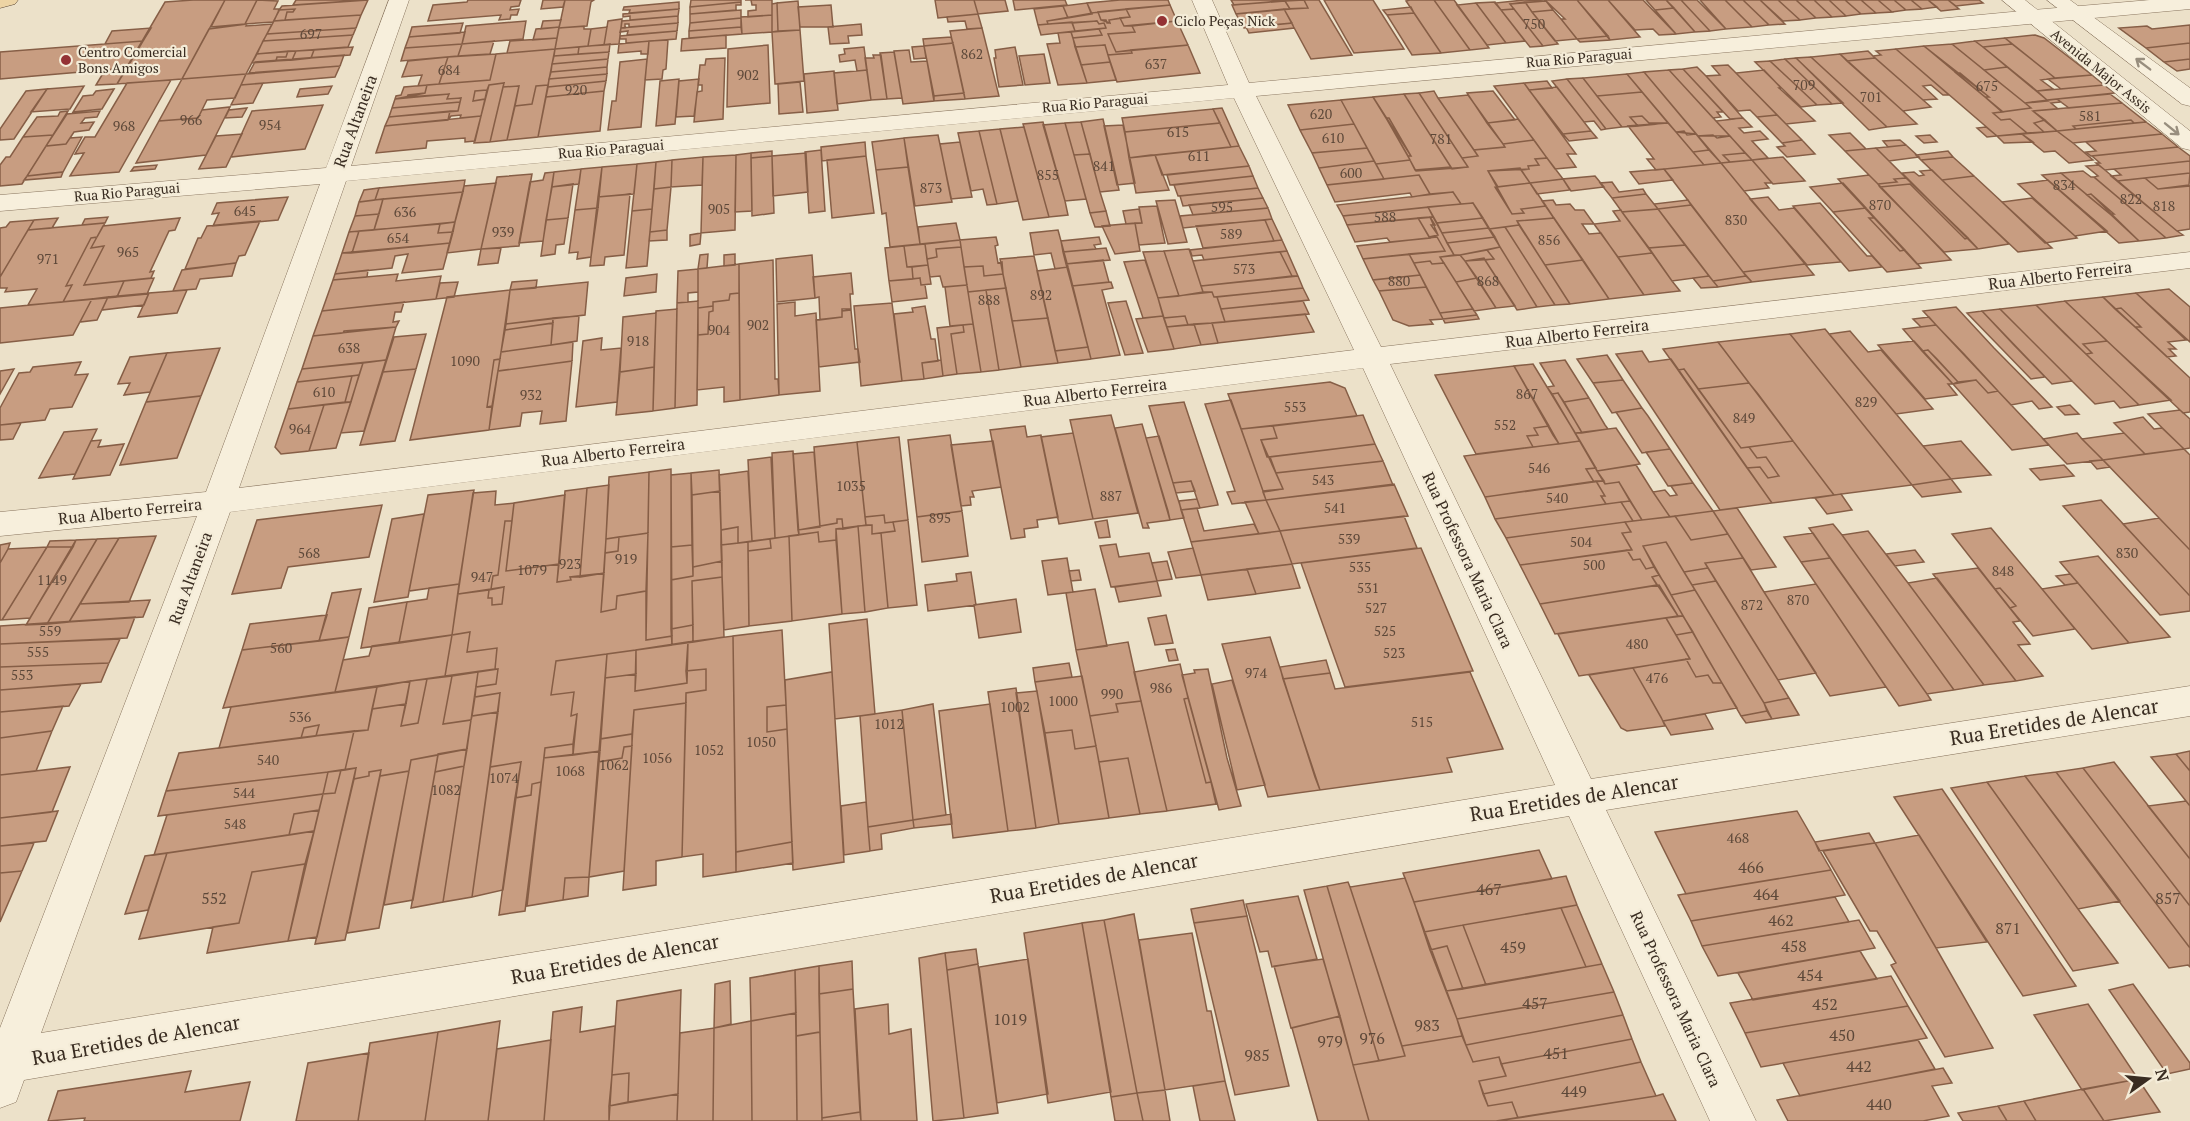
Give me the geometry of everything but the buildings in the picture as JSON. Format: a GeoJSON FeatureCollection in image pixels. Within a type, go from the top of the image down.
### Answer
{"type":"FeatureCollection","features":[{"type":"Feature","properties":{"kind":"main road"},"geometry":{"type":"LineString","coordinates":[[0,2],[8,0]]}},
{"type":"Feature","properties":{"kind":"street","name":"Rua Altaneira"},"geometry":{"type":"LineString","coordinates":[[3,1070],[218,502],[399,0]]}},
{"type":"Feature","properties":{"kind":"street","name":"Rua Professora Maria Clara"},"geometry":{"type":"LineString","coordinates":[[1202,0],[1241,89],[1372,357],[1733,1121]]}},
{"type":"Feature","properties":{"kind":"street","name":"Avenida Major Assis"},"geometry":{"type":"LineString","coordinates":[[2012,0],[2190,143]]}},
{"type":"Feature","properties":{"kind":"street","name":"Avenida Major Assis"},"geometry":{"type":"LineString","coordinates":[[2057,0],[2190,99]]}},
{"type":"Feature","properties":{"kind":"street","name":"Rua Rio Paraguai"},"geometry":{"type":"LineString","coordinates":[[0,203],[335,175],[1241,89],[2190,3]]}},
{"type":"Feature","properties":{"kind":"street","name":"Rua Alberto Ferreira"},"geometry":{"type":"LineString","coordinates":[[0,524],[218,502],[1372,357],[2190,260]]}},
{"type":"Feature","properties":{"kind":"street","name":"Rua Eretides de Alencar"},"geometry":{"type":"LineString","coordinates":[[3,1070],[1581,797],[2190,701]]}},
{"type":"Feature","properties":{"kind":"place","name":"Ciclo Peças Nick"},"geometry":{"type":"Point","coordinates":[1162,21]}},
{"type":"Feature","properties":{"kind":"place","name":"Centro Comercial Bons Amigos"},"geometry":{"type":"Point","coordinates":[66,60]}}]}
